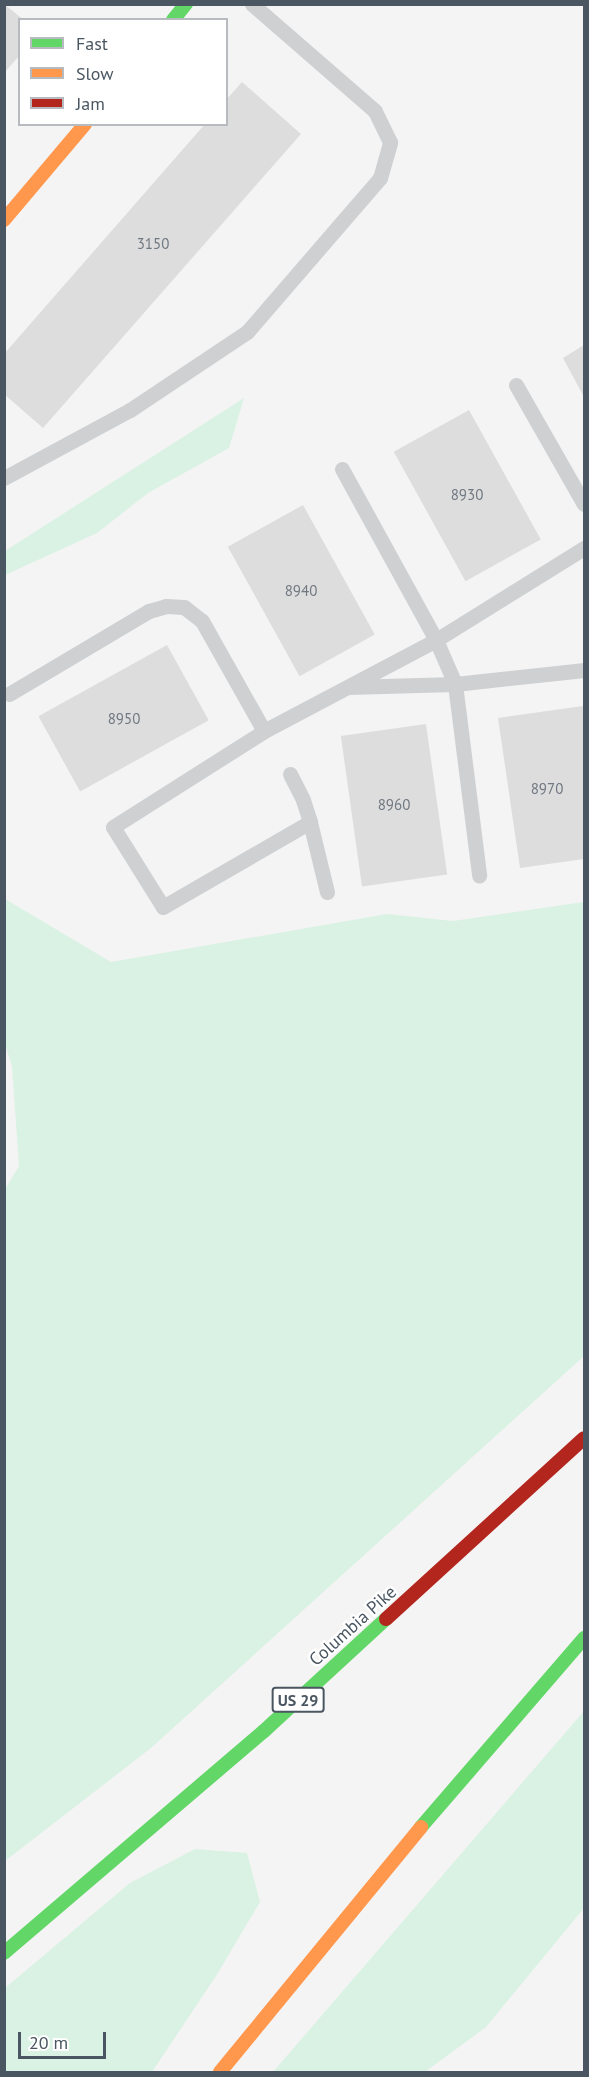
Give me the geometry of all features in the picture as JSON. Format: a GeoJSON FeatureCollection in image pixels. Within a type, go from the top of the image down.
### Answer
{"type":"FeatureCollection","features":[{"type":"Feature","properties":{"kind":"main road"},"geometry":{"type":"LineString","coordinates":[[175,18],[186,4]]}},
{"type":"Feature","properties":{"kind":"main road"},"geometry":{"type":"LineString","coordinates":[[4,220],[83,126]]}},
{"type":"Feature","properties":{"kind":"main road","name":"Columbia Pike"},"geometry":{"type":"LineString","coordinates":[[4,1953],[264,1731],[585,1438]]}},
{"type":"Feature","properties":{"kind":"main road"},"geometry":{"type":"LineString","coordinates":[[220,2073],[382,1873],[585,1638]]}},
{"type":"Feature","properties":{"kind":"lane"},"geometry":{"type":"LineString","coordinates":[[4,478],[130,410],[248,332],[380,178],[390,142],[375,111],[252,4]]}},
{"type":"Feature","properties":{"kind":"lane"},"geometry":{"type":"LineString","coordinates":[[516,385],[585,504]]}},
{"type":"Feature","properties":{"kind":"lane"},"geometry":{"type":"LineString","coordinates":[[342,469],[436,640],[454,684],[479,875]]}},
{"type":"Feature","properties":{"kind":"lane"},"geometry":{"type":"LineString","coordinates":[[310,822],[163,907],[113,827],[264,731],[436,640],[585,548]]}},
{"type":"Feature","properties":{"kind":"lane"},"geometry":{"type":"LineString","coordinates":[[9,694],[149,611],[166,606],[184,607],[202,621],[264,731]]}},
{"type":"Feature","properties":{"kind":"lane"},"geometry":{"type":"LineString","coordinates":[[345,687],[454,684],[585,670]]}},
{"type":"Feature","properties":{"kind":"lane"},"geometry":{"type":"LineString","coordinates":[[290,774],[303,800],[310,822],[327,892]]}},
{"type":"Feature","properties":{"kind":"green space"},"geometry":{"type":"Polygon","coordinates":[[[244,398],[229,448],[148,493],[97,533],[5,575],[5,551],[244,398]]]}},
{"type":"Feature","properties":{"kind":"green space"},"geometry":{"type":"Polygon","coordinates":[[[5,899],[111,962],[387,914],[453,921],[584,902],[584,1356],[151,1748],[5,1861],[4,1191],[19,1166],[12,1066],[5,1044],[5,899]]]}},
{"type":"Feature","properties":{"kind":"green space"},"geometry":{"type":"Polygon","coordinates":[[[584,1711],[584,1908],[486,2027],[425,2072],[273,2072],[584,1711]]]}},
{"type":"Feature","properties":{"kind":"green space"},"geometry":{"type":"Polygon","coordinates":[[[195,1849],[247,1853],[260,1902],[216,1976],[152,2072],[5,2072],[5,1988],[130,1883],[195,1849]]]}},
{"type":"Feature","properties":{"kind":"building"},"geometry":{"type":"Polygon","coordinates":[[[4,4],[22,18],[18,18],[18,57],[4,73],[4,4]]]}},
{"type":"Feature","properties":{"kind":"building"},"geometry":{"type":"Polygon","coordinates":[[[242,82],[301,134],[43,428],[4,394],[4,354],[203,126],[228,126],[228,98],[242,82]]]}},
{"type":"Feature","properties":{"kind":"building"},"geometry":{"type":"Polygon","coordinates":[[[584,345],[584,397],[563,358],[584,345]]]}},
{"type":"Feature","properties":{"kind":"building"},"geometry":{"type":"Polygon","coordinates":[[[469,410],[541,539],[466,581],[394,452],[469,410]]]}},
{"type":"Feature","properties":{"kind":"building"},"geometry":{"type":"Polygon","coordinates":[[[303,505],[375,634],[300,676],[228,547],[303,505]]]}},
{"type":"Feature","properties":{"kind":"building"},"geometry":{"type":"Polygon","coordinates":[[[167,645],[209,720],[80,791],[38,716],[167,645]]]}},
{"type":"Feature","properties":{"kind":"building"},"geometry":{"type":"Polygon","coordinates":[[[583,706],[584,859],[520,868],[498,718],[583,706]]]}},
{"type":"Feature","properties":{"kind":"building"},"geometry":{"type":"Polygon","coordinates":[[[426,724],[447,875],[362,886],[341,736],[426,724]]]}},
{"type":"Feature","properties":{"kind":"traffic: fast"},"geometry":{"type":"LineString","coordinates":[[175,18],[186,4]]}},
{"type":"Feature","properties":{"kind":"traffic: fast"},"geometry":{"type":"LineString","coordinates":[[4,1953],[264,1731],[386,1619]]}},
{"type":"Feature","properties":{"kind":"traffic: fast"},"geometry":{"type":"LineString","coordinates":[[421,1827],[584,1638]]}},
{"type":"Feature","properties":{"kind":"traffic: slow"},"geometry":{"type":"LineString","coordinates":[[4,220],[83,126]]}},
{"type":"Feature","properties":{"kind":"traffic: slow"},"geometry":{"type":"LineString","coordinates":[[220,2072],[421,1827]]}},
{"type":"Feature","properties":{"kind":"traffic: jam"},"geometry":{"type":"LineString","coordinates":[[386,1619],[584,1438]]}}]}
